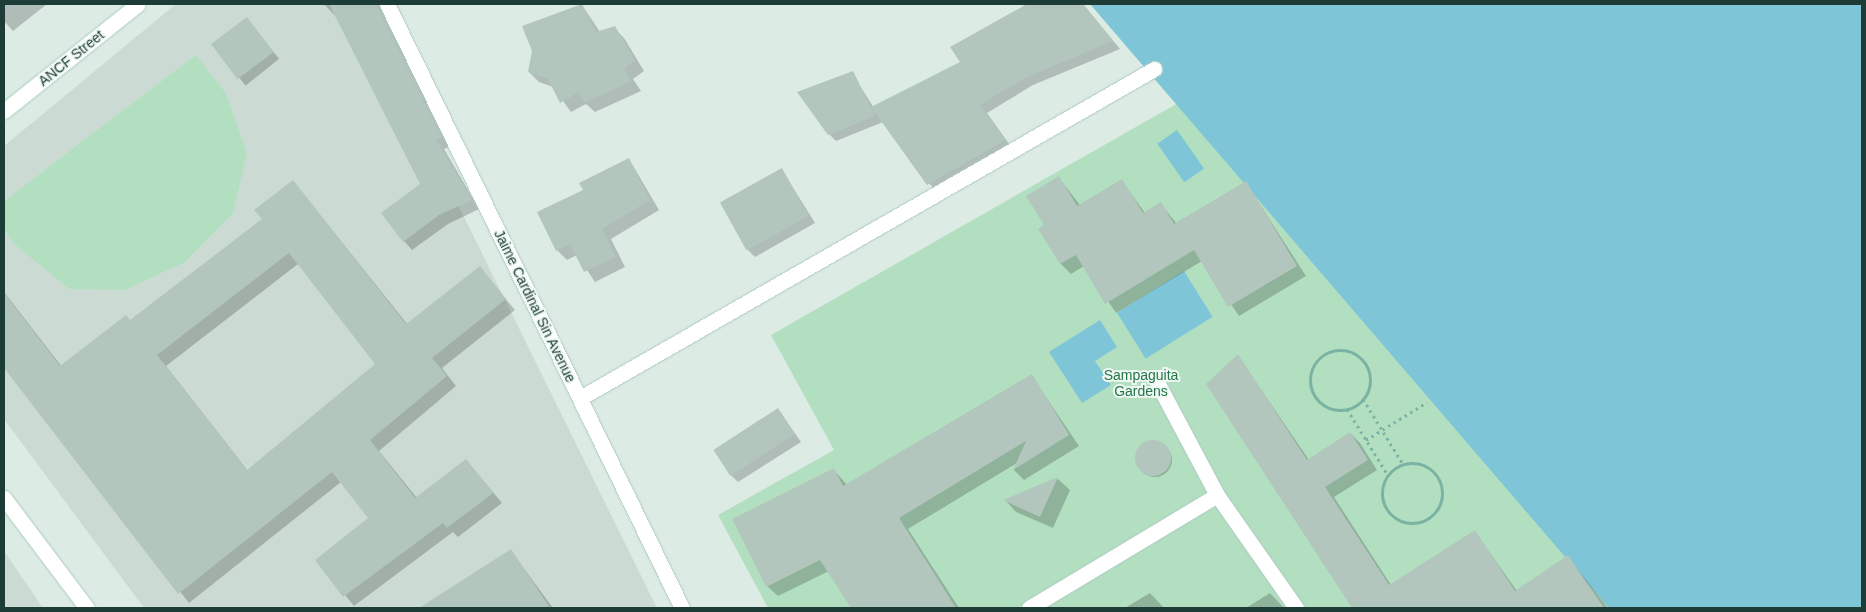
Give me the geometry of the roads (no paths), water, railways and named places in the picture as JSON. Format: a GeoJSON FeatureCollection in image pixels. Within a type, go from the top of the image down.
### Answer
{"type":"FeatureCollection","features":[{"type":"Feature","properties":{"kind":"main road","name":"ANCF Street"},"geometry":{"type":"LineString","coordinates":[[4,111],[138,4]]}},
{"type":"Feature","properties":{"kind":"main road","name":"Jaime Cardinal Sin Avenue"},"geometry":{"type":"LineString","coordinates":[[387,4],[682,608]]}},
{"type":"Feature","properties":{"kind":"main road"},"geometry":{"type":"LineString","coordinates":[[580,398],[1154,69]]}},
{"type":"Feature","properties":{"kind":"main road"},"geometry":{"type":"LineString","coordinates":[[1158,384],[1217,495],[1296,608]]}},
{"type":"Feature","properties":{"kind":"main road"},"geometry":{"type":"LineString","coordinates":[[1029,608],[1217,495]]}},
{"type":"Feature","properties":{"kind":"main road"},"geometry":{"type":"LineString","coordinates":[[4,498],[87,608]]}},
{"type":"Feature","properties":{"kind":"water"},"geometry":{"type":"Polygon","coordinates":[[[1090,4],[1862,4],[1862,608],[1609,608],[1090,4]]]}},
{"type":"Feature","properties":{"kind":"water"},"geometry":{"type":"Polygon","coordinates":[[[1177,130],[1204,169],[1184,182],[1157,144],[1177,130]]]}},
{"type":"Feature","properties":{"kind":"water"},"geometry":{"type":"Polygon","coordinates":[[[1184,271],[1213,317],[1146,359],[1117,313],[1184,271]]]}},
{"type":"Feature","properties":{"kind":"water"},"geometry":{"type":"Polygon","coordinates":[[[1100,320],[1117,347],[1095,361],[1111,385],[1082,403],[1049,352],[1100,320]]]}},
{"type":"Feature","properties":{"kind":"park label","name":"Sampaguita Gardens"},"geometry":{"type":"Point","coordinates":[1141,384]}}]}
